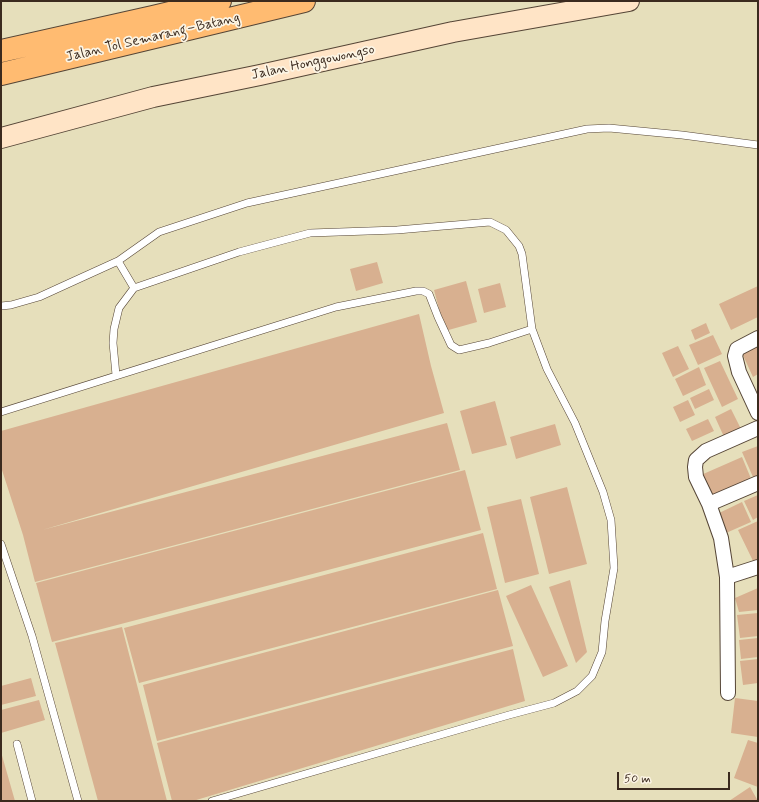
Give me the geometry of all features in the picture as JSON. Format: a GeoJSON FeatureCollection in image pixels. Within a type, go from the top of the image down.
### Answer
{"type":"FeatureCollection","features":[{"type":"Feature","properties":{"kind":"highway","name":"Jalan Tol Semarang–Batang"},"geometry":{"type":"LineString","coordinates":[[1,51],[220,1]]}},
{"type":"Feature","properties":{"kind":"highway","name":"Jalan Tol Semarang–Batang"},"geometry":{"type":"LineString","coordinates":[[1,74],[304,1]]}},
{"type":"Feature","properties":{"kind":"street","name":"Jalan Honggowongso"},"geometry":{"type":"LineString","coordinates":[[1,138],[153,97],[453,32],[629,1]]}},
{"type":"Feature","properties":{"kind":"street"},"geometry":{"type":"LineString","coordinates":[[758,338],[737,349],[735,356],[739,372],[758,413]]}},
{"type":"Feature","properties":{"kind":"street"},"geometry":{"type":"LineString","coordinates":[[728,693],[727,577],[721,538],[709,504],[696,477],[695,467],[696,460],[706,451],[758,428]]}},
{"type":"Feature","properties":{"kind":"street"},"geometry":{"type":"LineString","coordinates":[[709,504],[758,483]]}},
{"type":"Feature","properties":{"kind":"street"},"geometry":{"type":"LineString","coordinates":[[727,577],[758,566]]}},
{"type":"Feature","properties":{"kind":"lane"},"geometry":{"type":"LineString","coordinates":[[1,306],[11,305],[39,297],[118,261],[159,232],[247,203],[587,129],[609,128],[682,135],[758,145]]}},
{"type":"Feature","properties":{"kind":"lane"},"geometry":{"type":"LineString","coordinates":[[116,375],[113,343],[114,329],[119,308],[134,288],[239,252],[310,233],[397,230],[490,222],[506,230],[513,236],[521,250],[532,329],[547,369],[575,423],[603,492],[612,520],[614,568],[605,621],[602,652],[592,676],[577,691],[554,703],[212,801]]}},
{"type":"Feature","properties":{"kind":"lane"},"geometry":{"type":"LineString","coordinates":[[118,261],[134,288]]}},
{"type":"Feature","properties":{"kind":"lane"},"geometry":{"type":"LineString","coordinates":[[1,412],[336,307],[416,291],[423,291],[429,294],[451,345],[459,350],[489,343],[532,329]]}},
{"type":"Feature","properties":{"kind":"lane"},"geometry":{"type":"LineString","coordinates":[[1,544],[32,636],[76,801]]}},
{"type":"Feature","properties":{"kind":"lane"},"geometry":{"type":"LineString","coordinates":[[17,744],[32,801]]}},
{"type":"Feature","properties":{"kind":"building"},"geometry":{"type":"Polygon","coordinates":[[[377,262],[383,283],[356,291],[350,269],[377,262]]]}},
{"type":"Feature","properties":{"kind":"building"},"geometry":{"type":"Polygon","coordinates":[[[466,281],[477,322],[445,331],[434,290],[466,281]]]}},
{"type":"Feature","properties":{"kind":"building"},"geometry":{"type":"Polygon","coordinates":[[[500,283],[506,307],[484,313],[478,289],[500,283]]]}},
{"type":"Feature","properties":{"kind":"building"},"geometry":{"type":"Polygon","coordinates":[[[758,286],[758,317],[731,330],[719,304],[758,286]]]}},
{"type":"Feature","properties":{"kind":"building"},"geometry":{"type":"Polygon","coordinates":[[[419,314],[444,413],[42,530],[447,423],[460,470],[35,582],[23,535],[1,467],[1,431],[419,314]]]}},
{"type":"Feature","properties":{"kind":"building"},"geometry":{"type":"Polygon","coordinates":[[[706,323],[710,333],[695,340],[691,330],[706,323]]]}},
{"type":"Feature","properties":{"kind":"building"},"geometry":{"type":"Polygon","coordinates":[[[713,335],[722,354],[698,365],[689,345],[713,335]]]}},
{"type":"Feature","properties":{"kind":"building"},"geometry":{"type":"Polygon","coordinates":[[[758,343],[758,374],[753,377],[741,351],[758,343]]]}},
{"type":"Feature","properties":{"kind":"building"},"geometry":{"type":"Polygon","coordinates":[[[678,346],[689,369],[673,377],[662,353],[678,346]]]}},
{"type":"Feature","properties":{"kind":"building"},"geometry":{"type":"Polygon","coordinates":[[[720,361],[738,399],[722,407],[704,368],[720,361]]]}},
{"type":"Feature","properties":{"kind":"building"},"geometry":{"type":"Polygon","coordinates":[[[699,367],[706,385],[683,396],[675,379],[699,367]]]}},
{"type":"Feature","properties":{"kind":"building"},"geometry":{"type":"Polygon","coordinates":[[[709,389],[714,400],[695,409],[690,398],[709,389]]]}},
{"type":"Feature","properties":{"kind":"building"},"geometry":{"type":"Polygon","coordinates":[[[688,400],[695,415],[680,422],[673,407],[688,400]]]}},
{"type":"Feature","properties":{"kind":"building"},"geometry":{"type":"Polygon","coordinates":[[[495,401],[507,445],[472,454],[460,411],[495,401]]]}},
{"type":"Feature","properties":{"kind":"building"},"geometry":{"type":"Polygon","coordinates":[[[731,409],[742,431],[725,439],[715,417],[731,409]]]}},
{"type":"Feature","properties":{"kind":"building"},"geometry":{"type":"Polygon","coordinates":[[[708,419],[714,431],[692,441],[686,429],[708,419]]]}},
{"type":"Feature","properties":{"kind":"building"},"geometry":{"type":"Polygon","coordinates":[[[555,424],[561,445],[516,459],[510,437],[555,424]]]}},
{"type":"Feature","properties":{"kind":"building"},"geometry":{"type":"Polygon","coordinates":[[[758,446],[758,475],[753,477],[742,452],[758,446]]]}},
{"type":"Feature","properties":{"kind":"building"},"geometry":{"type":"Polygon","coordinates":[[[742,457],[752,481],[711,499],[701,475],[742,457]]]}},
{"type":"Feature","properties":{"kind":"building"},"geometry":{"type":"Polygon","coordinates":[[[465,470],[481,530],[52,642],[36,583],[465,470]]]}},
{"type":"Feature","properties":{"kind":"building"},"geometry":{"type":"Polygon","coordinates":[[[567,487],[587,564],[549,574],[530,497],[567,487]]]}},
{"type":"Feature","properties":{"kind":"building"},"geometry":{"type":"Polygon","coordinates":[[[758,495],[758,517],[753,520],[744,501],[758,495]]]}},
{"type":"Feature","properties":{"kind":"building"},"geometry":{"type":"Polygon","coordinates":[[[521,499],[539,574],[505,583],[487,507],[521,499]]]}},
{"type":"Feature","properties":{"kind":"building"},"geometry":{"type":"Polygon","coordinates":[[[742,502],[751,522],[726,533],[717,514],[742,502]]]}},
{"type":"Feature","properties":{"kind":"building"},"geometry":{"type":"Polygon","coordinates":[[[758,521],[758,562],[754,563],[738,530],[758,521]]]}},
{"type":"Feature","properties":{"kind":"building"},"geometry":{"type":"Polygon","coordinates":[[[483,533],[497,589],[139,683],[124,628],[483,533]]]}},
{"type":"Feature","properties":{"kind":"building"},"geometry":{"type":"Polygon","coordinates":[[[570,580],[587,652],[576,663],[549,587],[570,580]]]}},
{"type":"Feature","properties":{"kind":"building"},"geometry":{"type":"Polygon","coordinates":[[[531,585],[568,666],[543,677],[506,596],[531,585]]]}},
{"type":"Feature","properties":{"kind":"building"},"geometry":{"type":"Polygon","coordinates":[[[758,588],[758,610],[739,612],[735,598],[758,588]]]}},
{"type":"Feature","properties":{"kind":"building"},"geometry":{"type":"Polygon","coordinates":[[[498,590],[513,646],[157,741],[143,685],[498,590]]]}},
{"type":"Feature","properties":{"kind":"building"},"geometry":{"type":"Polygon","coordinates":[[[758,613],[758,636],[740,638],[737,615],[758,613]]]}},
{"type":"Feature","properties":{"kind":"building"},"geometry":{"type":"Polygon","coordinates":[[[122,627],[167,801],[98,801],[55,643],[122,627]]]}},
{"type":"Feature","properties":{"kind":"building"},"geometry":{"type":"Polygon","coordinates":[[[758,638],[758,657],[741,659],[739,640],[758,638]]]}},
{"type":"Feature","properties":{"kind":"building"},"geometry":{"type":"Polygon","coordinates":[[[513,649],[525,701],[193,801],[172,801],[157,743],[513,649]]]}},
{"type":"Feature","properties":{"kind":"building"},"geometry":{"type":"Polygon","coordinates":[[[758,659],[758,683],[743,685],[740,661],[758,659]]]}},
{"type":"Feature","properties":{"kind":"building"},"geometry":{"type":"Polygon","coordinates":[[[31,678],[36,696],[1,705],[1,686],[31,678]]]}},
{"type":"Feature","properties":{"kind":"building"},"geometry":{"type":"Polygon","coordinates":[[[735,698],[758,701],[758,737],[731,733],[735,698]]]}},
{"type":"Feature","properties":{"kind":"building"},"geometry":{"type":"Polygon","coordinates":[[[39,700],[45,720],[1,733],[1,710],[39,700]]]}},
{"type":"Feature","properties":{"kind":"building"},"geometry":{"type":"Polygon","coordinates":[[[748,740],[758,743],[758,787],[734,778],[748,740]]]}},
{"type":"Feature","properties":{"kind":"building"},"geometry":{"type":"Polygon","coordinates":[[[1,752],[15,801],[1,801],[1,752]]]}},
{"type":"Feature","properties":{"kind":"building"},"geometry":{"type":"Polygon","coordinates":[[[750,787],[758,801],[729,801],[750,787]]]}}]}
